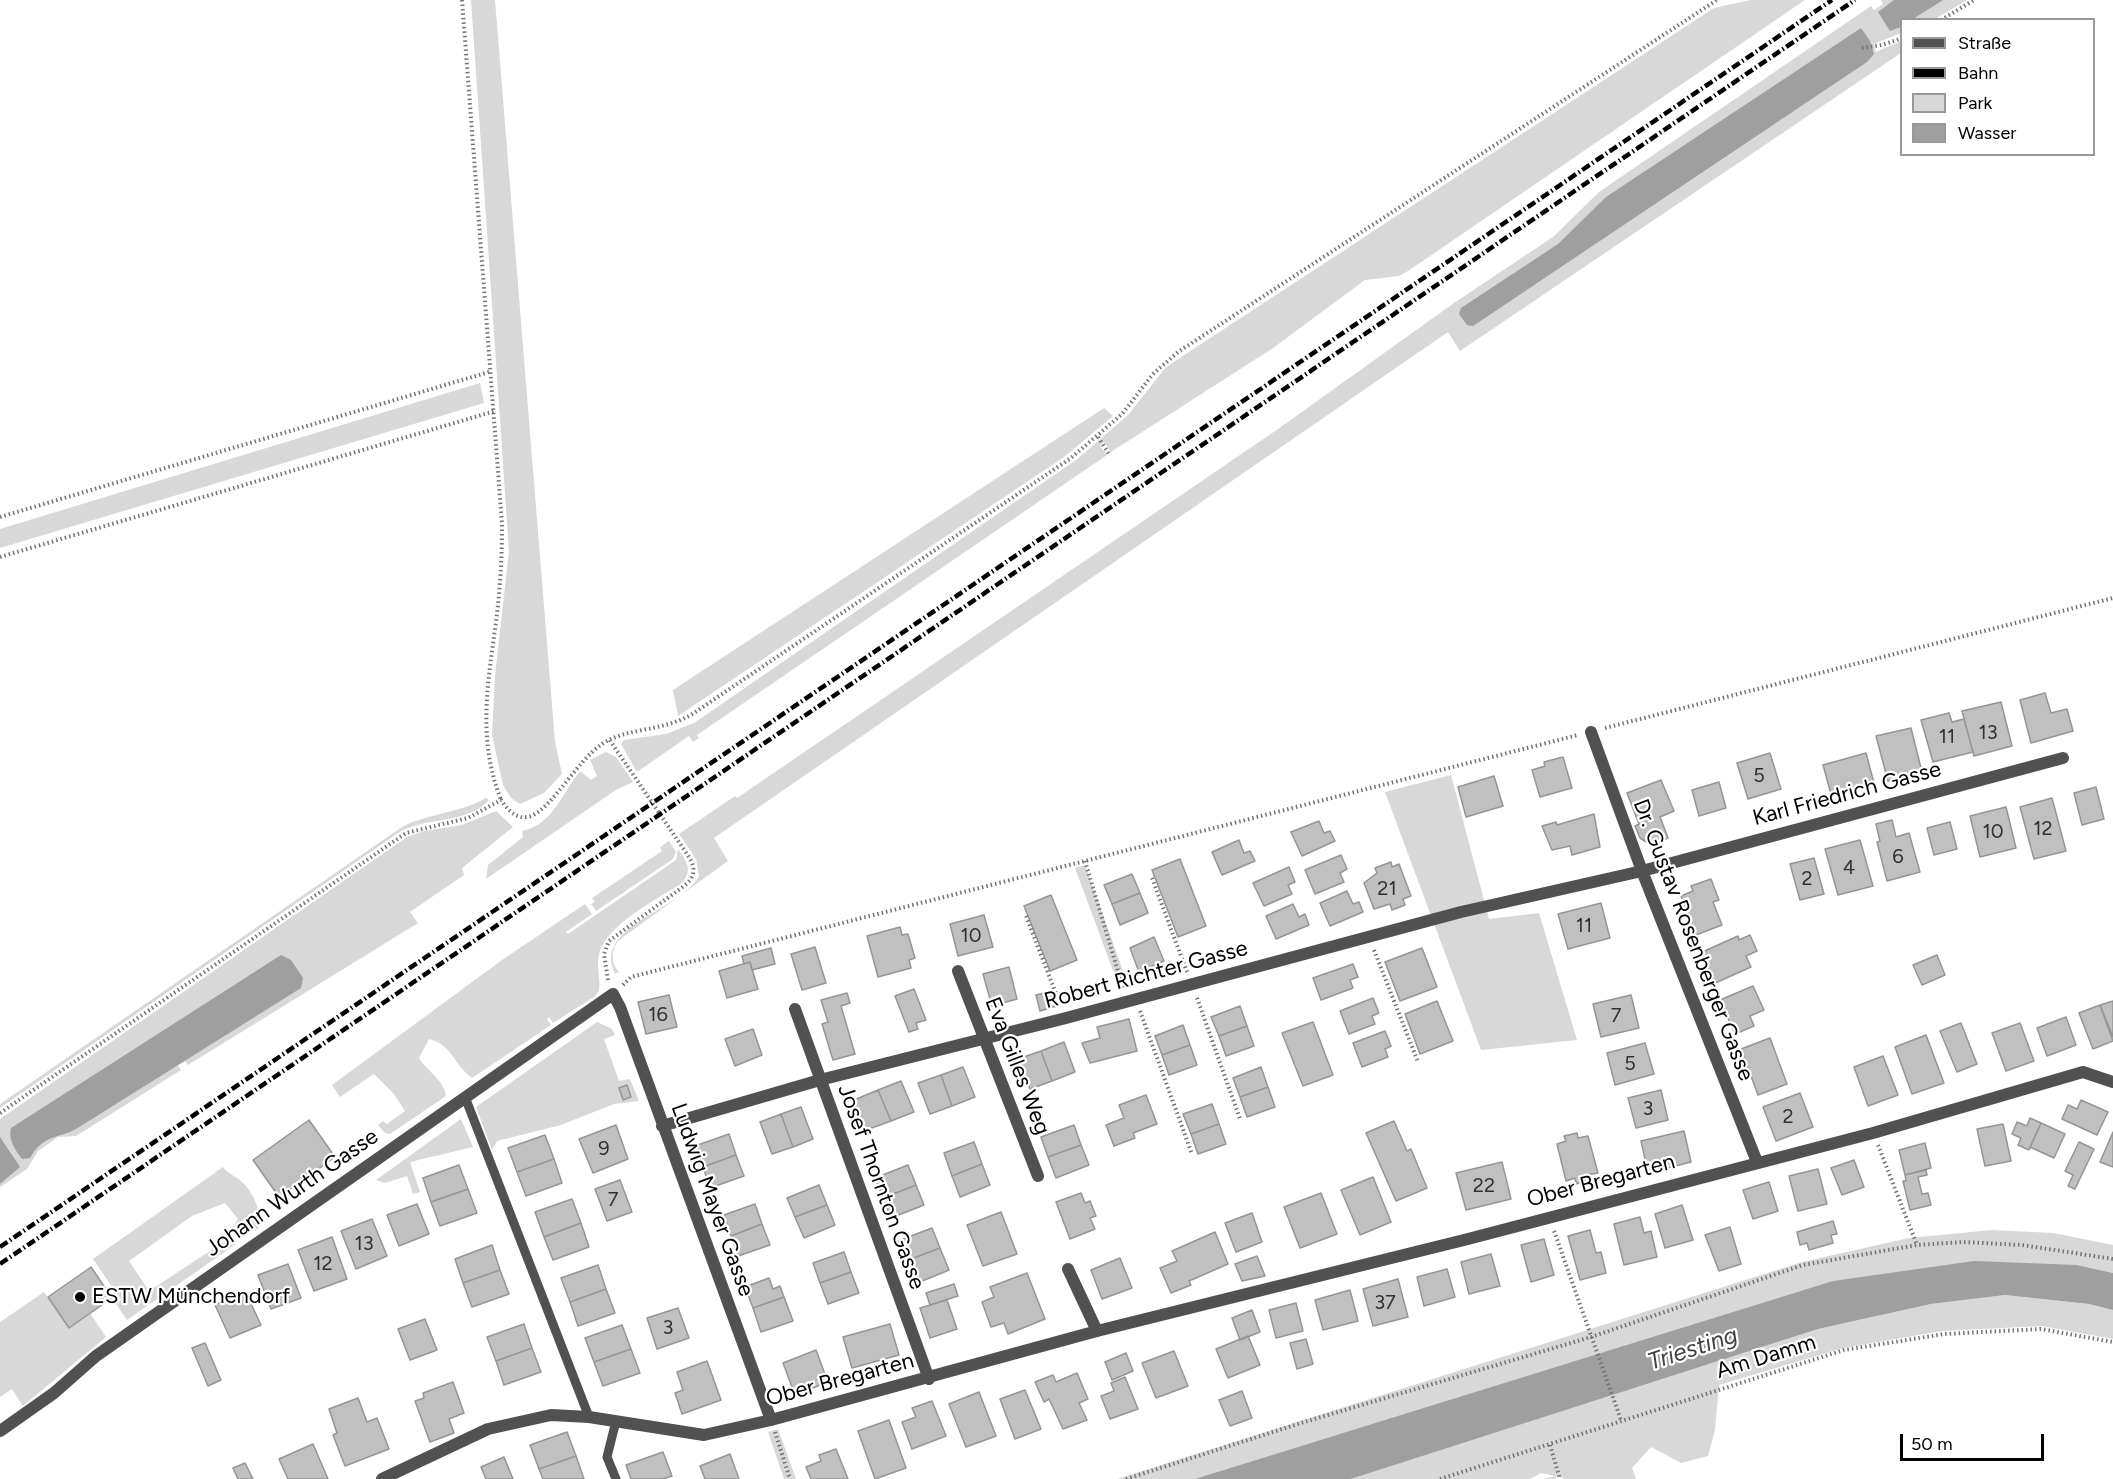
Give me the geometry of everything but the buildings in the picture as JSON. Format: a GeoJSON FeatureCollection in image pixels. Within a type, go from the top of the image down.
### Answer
{"type":"FeatureCollection","features":[{"type":"Feature","properties":{"kind":"street","name":"Dr. Gustav Rosenberger Gasse"},"geometry":{"type":"LineString","coordinates":[[1591,732],[1642,871],[1757,1162]]}},
{"type":"Feature","properties":{"kind":"street","name":"Karl Friedrich Gasse"},"geometry":{"type":"LineString","coordinates":[[1642,871],[2063,758]]}},
{"type":"Feature","properties":{"kind":"street","name":"Robert Richter Gasse"},"geometry":{"type":"LineString","coordinates":[[662,1126],[820,1080],[984,1040],[1461,912],[1642,871]]}},
{"type":"Feature","properties":{"kind":"street","name":"Eva Gilles Weg"},"geometry":{"type":"LineString","coordinates":[[958,971],[1038,1176]]}},
{"type":"Feature","properties":{"kind":"street","name":"Johann Wurth Gasse"},"geometry":{"type":"LineString","coordinates":[[0,1431],[54,1394],[96,1356],[613,994]]}},
{"type":"Feature","properties":{"kind":"street","name":"Ludwig Mayer Gasse"},"geometry":{"type":"LineString","coordinates":[[613,994],[620,1007],[771,1420]]}},
{"type":"Feature","properties":{"kind":"street","name":"Josef Thornton Gasse"},"geometry":{"type":"LineString","coordinates":[[795,1009],[929,1379]]}},
{"type":"Feature","properties":{"kind":"street","name":"Ober Bregarten"},"geometry":{"type":"LineString","coordinates":[[382,1479],[488,1428],[551,1415],[589,1417],[704,1435],[771,1420],[929,1379],[1097,1331],[1287,1285],[1873,1133],[2083,1072],[2113,1082]]}},
{"type":"Feature","properties":{"kind":"street"},"geometry":{"type":"LineString","coordinates":[[1068,1269],[1097,1331]]}},
{"type":"Feature","properties":{"kind":"lane"},"geometry":{"type":"LineString","coordinates":[[465,1097],[589,1417]]}},
{"type":"Feature","properties":{"kind":"lane"},"geometry":{"type":"LineString","coordinates":[[616,1421],[607,1457],[616,1479]]}},
{"type":"Feature","properties":{"kind":"path"},"geometry":{"type":"LineString","coordinates":[[462,0],[489,372],[495,411],[502,564],[485,710],[487,740],[501,800],[512,813],[519,817],[537,812],[553,797],[578,765],[609,739],[681,721],[1043,477],[1098,437],[1132,403],[1153,374],[1178,352],[1717,0]]}},
{"type":"Feature","properties":{"kind":"path"},"geometry":{"type":"LineString","coordinates":[[1944,18],[1974,0]]}},
{"type":"Feature","properties":{"kind":"path"},"geometry":{"type":"LineString","coordinates":[[1862,48],[1882,45],[1900,39]]}},
{"type":"Feature","properties":{"kind":"path"},"geometry":{"type":"LineString","coordinates":[[0,518],[489,372]]}},
{"type":"Feature","properties":{"kind":"path"},"geometry":{"type":"LineString","coordinates":[[0,557],[495,411]]}},
{"type":"Feature","properties":{"kind":"path"},"geometry":{"type":"LineString","coordinates":[[1098,437],[1109,454]]}},
{"type":"Feature","properties":{"kind":"path"},"geometry":{"type":"LineString","coordinates":[[609,739],[690,857],[694,869],[691,879],[684,886],[609,941],[604,961],[613,994],[631,977],[2113,598]]}},
{"type":"Feature","properties":{"kind":"path"},"geometry":{"type":"LineString","coordinates":[[0,1113],[398,838],[414,830],[468,818],[501,800]]}},
{"type":"Feature","properties":{"kind":"path"},"geometry":{"type":"LineString","coordinates":[[1085,861],[1131,999],[1192,1154]]}},
{"type":"Feature","properties":{"kind":"path"},"geometry":{"type":"LineString","coordinates":[[1152,878],[1240,1119]]}},
{"type":"Feature","properties":{"kind":"path"},"geometry":{"type":"LineString","coordinates":[[1026,916],[1065,1018]]}},
{"type":"Feature","properties":{"kind":"path"},"geometry":{"type":"LineString","coordinates":[[1369,938],[1418,1062]]}},
{"type":"Feature","properties":{"kind":"path"},"geometry":{"type":"LineString","coordinates":[[1873,1133],[1917,1245]]}},
{"type":"Feature","properties":{"kind":"path"},"geometry":{"type":"LineString","coordinates":[[1549,1217],[1621,1420]]}},
{"type":"Feature","properties":{"kind":"path"},"geometry":{"type":"LineString","coordinates":[[1126,1479],[1301,1423],[1591,1337],[1803,1265],[1917,1245],[1963,1242],[2022,1245],[2113,1259]]}},
{"type":"Feature","properties":{"kind":"path","name":"Am Damm"},"geometry":{"type":"LineString","coordinates":[[1440,1479],[1844,1350],[1944,1334],[2041,1329],[2113,1342]]}},
{"type":"Feature","properties":{"kind":"path"},"geometry":{"type":"LineString","coordinates":[[771,1420],[790,1479]]}},
{"type":"Feature","properties":{"kind":"path"},"geometry":{"type":"LineString","coordinates":[[1550,1445],[1560,1479]]}},
{"type":"Feature","properties":{"kind":"green space"},"geometry":{"type":"Polygon","coordinates":[[[471,0],[495,0],[555,742],[562,774],[544,793],[520,804],[511,798],[503,785],[492,735],[495,676],[509,551],[471,0]]]}},
{"type":"Feature","properties":{"kind":"green space"},"geometry":{"type":"Polygon","coordinates":[[[1750,0],[1805,0],[1408,271],[1399,276],[1365,280],[1273,348],[1111,452],[1104,442],[1100,446],[1107,455],[697,735],[699,738],[693,742],[689,736],[637,772],[621,744],[624,740],[666,734],[694,723],[1076,460],[1128,415],[1166,367],[1714,8],[1750,0]]]}},
{"type":"Feature","properties":{"kind":"green space"},"geometry":{"type":"Polygon","coordinates":[[[1881,0],[1967,0],[1937,18],[1900,18],[1900,33],[1874,44],[1876,52],[1900,41],[1900,54],[1460,351],[1448,332],[714,838],[728,861],[619,940],[614,947],[616,943],[627,931],[675,899],[699,876],[696,859],[679,834],[735,796],[737,798],[1278,429],[1454,303],[1553,237],[1599,192],[1871,6],[1874,10],[1883,4],[1881,0]]]}},
{"type":"Feature","properties":{"kind":"green space"},"geometry":{"type":"Polygon","coordinates":[[[480,383],[484,403],[0,548],[0,529],[480,383]]]}},
{"type":"Feature","properties":{"kind":"green space"},"geometry":{"type":"Polygon","coordinates":[[[1104,408],[1113,416],[1064,457],[678,716],[673,690],[1104,408]]]}},
{"type":"Feature","properties":{"kind":"green space"},"geometry":{"type":"Polygon","coordinates":[[[606,752],[616,757],[633,782],[616,790],[486,879],[488,865],[523,837],[522,831],[533,828],[549,815],[580,771],[591,780],[597,776],[590,760],[606,752]]]}},
{"type":"Feature","properties":{"kind":"green space"},"geometry":{"type":"Polygon","coordinates":[[[1451,775],[1489,919],[1539,913],[1577,1040],[1481,1050],[1385,792],[1451,775]]]}},
{"type":"Feature","properties":{"kind":"green space"},"geometry":{"type":"Polygon","coordinates":[[[486,798],[489,800],[480,808],[469,813],[421,824],[398,833],[0,1108],[0,1104],[402,827],[466,807],[486,798]]]}},
{"type":"Feature","properties":{"kind":"green space"},"geometry":{"type":"Polygon","coordinates":[[[496,811],[513,827],[462,868],[464,875],[410,912],[418,923],[188,1065],[185,1061],[178,1065],[181,1070],[76,1136],[58,1137],[38,1151],[27,1169],[0,1187],[0,1119],[407,837],[424,831],[462,825],[496,811]]]}},
{"type":"Feature","properties":{"kind":"green space"},"geometry":{"type":"Polygon","coordinates":[[[669,841],[676,852],[673,859],[596,911],[591,904],[595,902],[592,898],[662,851],[660,847],[669,841]]]}},
{"type":"Feature","properties":{"kind":"green space"},"geometry":{"type":"Polygon","coordinates":[[[678,849],[688,866],[685,878],[682,883],[622,923],[604,943],[599,954],[599,991],[594,997],[553,1023],[549,1017],[547,1019],[551,1025],[472,1078],[448,1050],[429,1039],[419,1058],[439,1081],[446,1096],[390,1134],[385,1133],[378,1125],[383,1121],[387,1124],[405,1111],[394,1094],[374,1074],[340,1097],[332,1085],[502,960],[585,904],[592,914],[566,932],[568,934],[676,860],[678,849]]]}},
{"type":"Feature","properties":{"kind":"green space"},"geometry":{"type":"Polygon","coordinates":[[[1085,865],[1127,982],[1118,984],[1075,868],[1085,865]]]}},
{"type":"Feature","properties":{"kind":"green space"},"geometry":{"type":"Polygon","coordinates":[[[614,949],[613,956],[614,964],[619,972],[615,974],[611,957],[614,949]]]}},
{"type":"Feature","properties":{"kind":"green space"},"geometry":{"type":"Polygon","coordinates":[[[597,1022],[612,1029],[615,1035],[604,1039],[619,1081],[630,1079],[639,1101],[614,1104],[561,1125],[497,1141],[492,1150],[476,1107],[597,1022]]]}},
{"type":"Feature","properties":{"kind":"green space"},"geometry":{"type":"Polygon","coordinates":[[[461,1119],[473,1147],[410,1162],[420,1192],[413,1194],[407,1176],[385,1183],[376,1180],[461,1119]]]}},
{"type":"Feature","properties":{"kind":"green space"},"geometry":{"type":"Polygon","coordinates":[[[223,1167],[242,1182],[250,1192],[260,1217],[258,1229],[246,1233],[233,1228],[238,1219],[225,1203],[192,1216],[129,1261],[149,1291],[225,1241],[236,1244],[127,1320],[116,1304],[121,1300],[93,1259],[223,1167]]]}},
{"type":"Feature","properties":{"kind":"green space"},"geometry":{"type":"Polygon","coordinates":[[[1992,1230],[2054,1233],[2113,1245],[2113,1273],[2077,1265],[1195,1479],[1117,1479],[1802,1262],[1909,1238],[1992,1230]]]}},
{"type":"Feature","properties":{"kind":"green space"},"geometry":{"type":"Polygon","coordinates":[[[44,1292],[69,1328],[90,1313],[106,1337],[23,1406],[12,1389],[0,1397],[0,1322],[44,1292]]]}},
{"type":"Feature","properties":{"kind":"green space"},"geometry":{"type":"Polygon","coordinates":[[[2005,1295],[2089,1304],[2113,1310],[2113,1339],[2042,1326],[1942,1331],[1843,1348],[1719,1385],[1715,1430],[1708,1456],[1681,1463],[1651,1447],[1632,1468],[1636,1479],[1566,1479],[1556,1476],[1556,1479],[1543,1479],[1555,1476],[1541,1473],[1530,1479],[1351,1479],[1818,1329],[1931,1304],[2005,1295]]]}},
{"type":"Feature","properties":{"kind":"green space"},"geometry":{"type":"Polygon","coordinates":[[[778,1429],[796,1479],[784,1479],[768,1432],[778,1429]]]}},
{"type":"Feature","properties":{"kind":"water"},"geometry":{"type":"Polygon","coordinates":[[[1894,0],[1943,0],[1915,18],[1900,18],[1900,27],[1890,31],[1878,12],[1894,0]]]}},
{"type":"Feature","properties":{"kind":"water"},"geometry":{"type":"Polygon","coordinates":[[[1861,28],[1870,41],[1874,54],[1867,62],[1473,326],[1467,325],[1459,314],[1461,308],[1558,244],[1606,197],[1861,28]]]}},
{"type":"Feature","properties":{"kind":"water"},"geometry":{"type":"Polygon","coordinates":[[[281,955],[291,960],[303,978],[301,988],[76,1129],[46,1141],[35,1150],[30,1158],[22,1159],[11,1140],[11,1128],[281,955]]]}},
{"type":"Feature","properties":{"kind":"water"},"geometry":{"type":"Polygon","coordinates":[[[0,1137],[20,1167],[0,1184],[0,1137]]]}},
{"type":"Feature","properties":{"kind":"water","name":"Triesting"},"geometry":{"type":"Polygon","coordinates":[[[1974,1261],[2077,1265],[2113,1273],[2113,1310],[2089,1304],[2005,1295],[1931,1304],[1818,1329],[1351,1479],[1195,1479],[1833,1281],[1974,1261]]]}},
{"type":"Feature","properties":{"kind":"railway"},"geometry":{"type":"LineString","coordinates":[[0,1247],[1832,0]]}},
{"type":"Feature","properties":{"kind":"railway"},"geometry":{"type":"LineString","coordinates":[[0,1264],[1855,0]]}},
{"type":"Feature","properties":{"kind":"place","name":"ESTW Münchendorf"},"geometry":{"type":"Point","coordinates":[80,1297]}}]}
